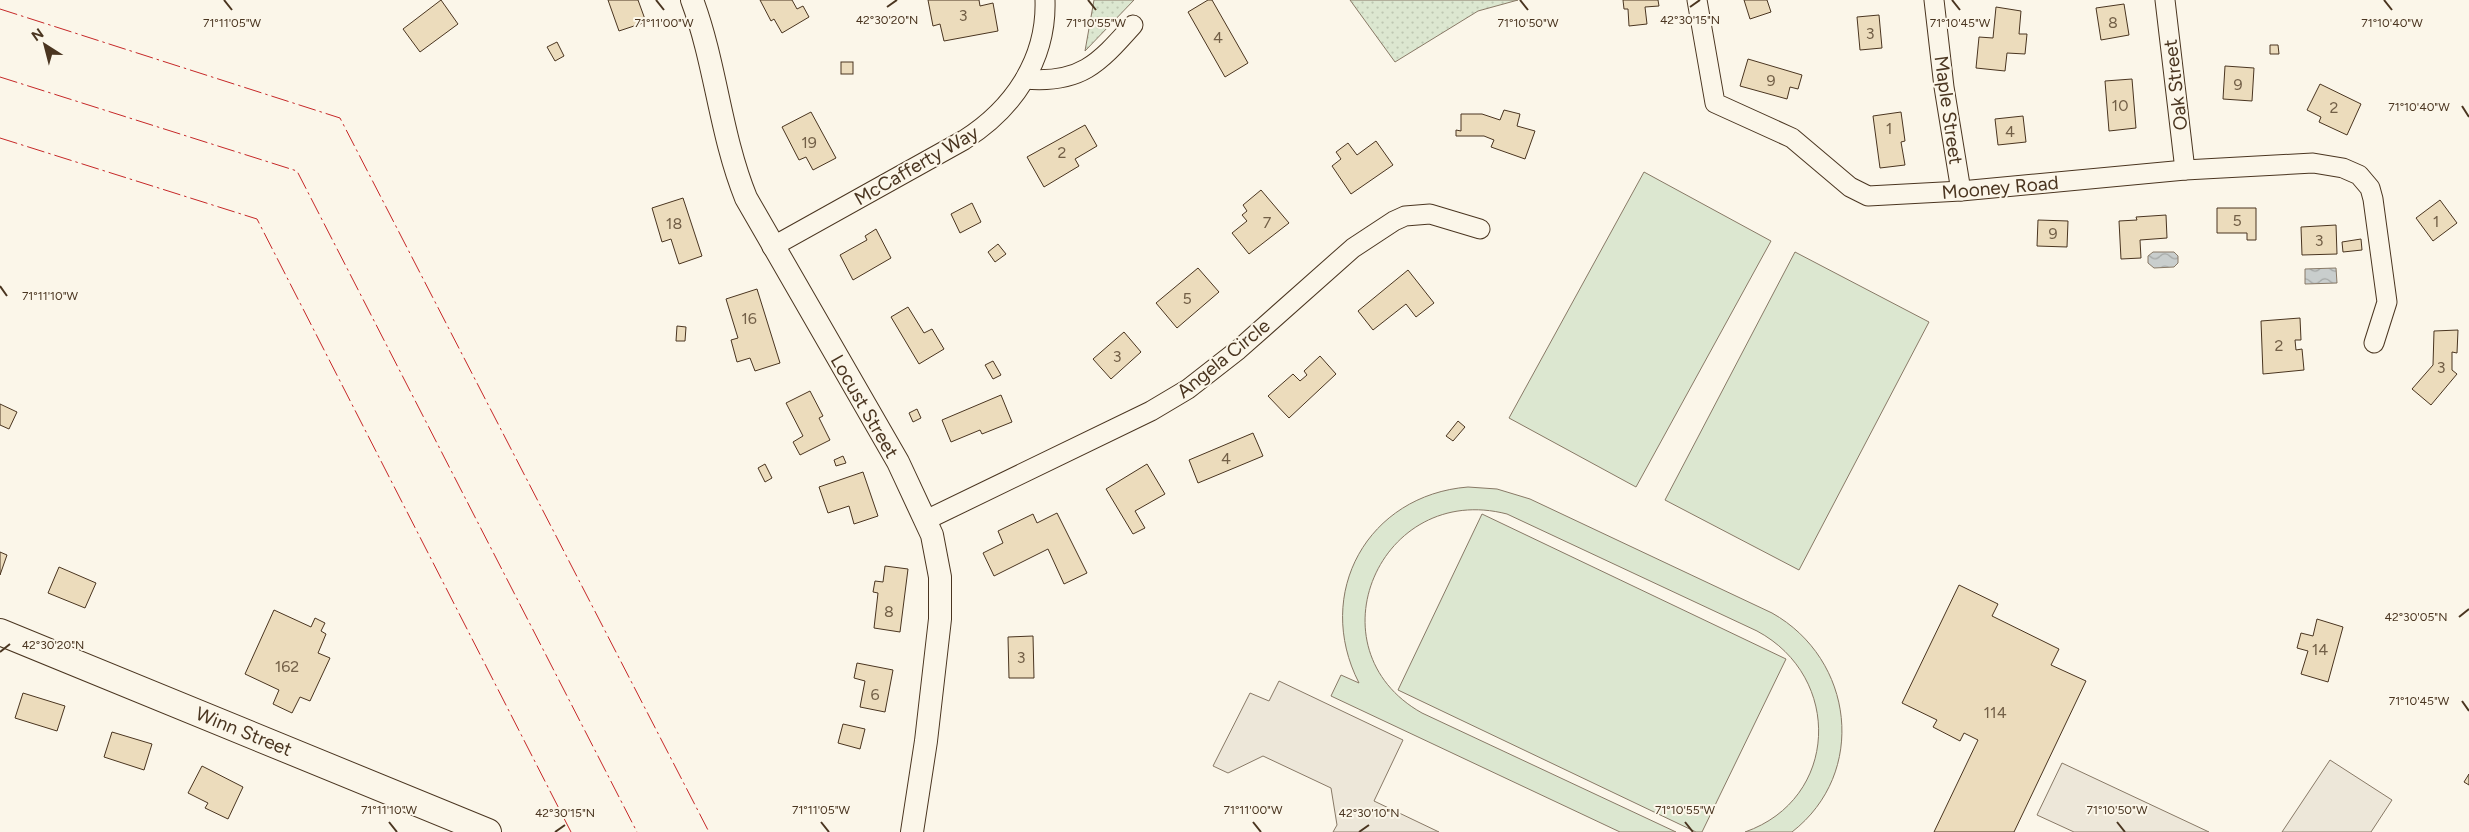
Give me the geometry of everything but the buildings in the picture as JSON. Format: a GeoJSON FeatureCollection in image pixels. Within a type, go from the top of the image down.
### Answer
{"type":"FeatureCollection","features":[{"type":"Feature","properties":{"kind":"main road","name":"Winn Street"},"geometry":{"type":"LineString","coordinates":[[0,632],[488,832]]}},
{"type":"Feature","properties":{"kind":"street","name":"Locust Street"},"geometry":{"type":"LineString","coordinates":[[692,0],[716,85],[735,168],[746,198],[898,462],[926,520],[937,556],[940,602],[933,685],[912,832]]}},
{"type":"Feature","properties":{"kind":"street","name":"McCafferty Way"},"geometry":{"type":"LineString","coordinates":[[772,246],[977,131],[1005,106],[1025,79],[1042,38],[1045,0]]}},
{"type":"Feature","properties":{"kind":"street","name":"Mooney Road"},"geometry":{"type":"LineString","coordinates":[[1697,0],[1714,103],[1792,138],[1850,187],[1868,196],[1961,191],[2185,170],[2313,163],[2343,168],[2359,175],[2370,188],[2387,302],[2374,343]]}},
{"type":"Feature","properties":{"kind":"street","name":"Maple Street"},"geometry":{"type":"LineString","coordinates":[[1934,0],[1944,87],[1961,191]]}},
{"type":"Feature","properties":{"kind":"street","name":"Oak Street"},"geometry":{"type":"LineString","coordinates":[[2165,0],[2185,170]]}},
{"type":"Feature","properties":{"kind":"street"},"geometry":{"type":"LineString","coordinates":[[1025,79],[1050,81],[1071,76],[1103,57],[1134,25]]}},
{"type":"Feature","properties":{"kind":"street","name":"Angela Circle"},"geometry":{"type":"LineString","coordinates":[[926,520],[1151,411],[1188,389],[1238,350],[1353,248],[1387,224],[1406,216],[1430,214],[1480,229]]}},
{"type":"Feature","properties":{"kind":"green space"},"geometry":{"type":"Polygon","coordinates":[[[1094,0],[1134,0],[1085,51],[1094,0]]]}},
{"type":"Feature","properties":{"kind":"green space"},"geometry":{"type":"Polygon","coordinates":[[[1350,0],[1518,0],[1478,11],[1395,62],[1350,0]]]}},
{"type":"Feature","properties":{"kind":"green space"},"geometry":{"type":"Polygon","coordinates":[[[1644,172],[1771,241],[1636,487],[1509,418],[1644,172]]]}},
{"type":"Feature","properties":{"kind":"green space"},"geometry":{"type":"Polygon","coordinates":[[[1795,252],[1929,322],[1799,570],[1665,500],[1795,252]]]}},
{"type":"Feature","properties":{"kind":"green space"},"geometry":{"type":"Polygon","coordinates":[[[1468,487],[1497,489],[1530,499],[1772,613],[1800,633],[1820,658],[1834,687],[1841,718],[1841,749],[1832,779],[1816,808],[1792,832],[1745,832],[1776,816],[1799,793],[1813,766],[1819,736],[1816,706],[1805,677],[1785,651],[1757,631],[1507,514],[1462,510],[1424,522],[1394,546],[1374,577],[1365,613],[1369,650],[1388,685],[1422,713],[1676,832],[1620,832],[1331,696],[1341,675],[1359,683],[1346,649],[1343,616],[1347,584],[1359,554],[1377,529],[1402,508],[1433,494],[1468,487]]]}},
{"type":"Feature","properties":{"kind":"green space"},"geometry":{"type":"Polygon","coordinates":[[[1482,514],[1786,659],[1702,832],[1696,832],[1398,690],[1482,514]]]}},
{"type":"Feature","properties":{"kind":"shaded area"},"geometry":{"type":"Polygon","coordinates":[[[1279,681],[1403,740],[1374,801],[1439,832],[1333,832],[1337,825],[1331,788],[1263,756],[1228,773],[1213,766],[1250,693],[1269,701],[1279,681]]]}},
{"type":"Feature","properties":{"kind":"shaded area"},"geometry":{"type":"Polygon","coordinates":[[[2330,760],[2392,800],[2371,832],[2282,832],[2330,760]]]}},
{"type":"Feature","properties":{"kind":"shaded area"},"geometry":{"type":"Polygon","coordinates":[[[2062,763],[2209,832],[2074,832],[2037,815],[2062,763]]]}},
{"type":"Feature","properties":{"kind":"water"},"geometry":{"type":"Polygon","coordinates":[[[2153,252],[2174,252],[2178,256],[2178,263],[2174,267],[2154,268],[2148,263],[2148,256],[2153,252]]]}},
{"type":"Feature","properties":{"kind":"water"},"geometry":{"type":"Polygon","coordinates":[[[2336,268],[2337,283],[2305,284],[2305,269],[2336,268]]]}},
{"type":"Feature","properties":{"kind":"power"},"geometry":{"type":"LineString","coordinates":[[0,9],[340,118],[709,832]]}},
{"type":"Feature","properties":{"kind":"power"},"geometry":{"type":"LineString","coordinates":[[0,77],[297,171],[637,832]]}},
{"type":"Feature","properties":{"kind":"power"},"geometry":{"type":"LineString","coordinates":[[0,138],[257,219],[571,832]]}}]}
